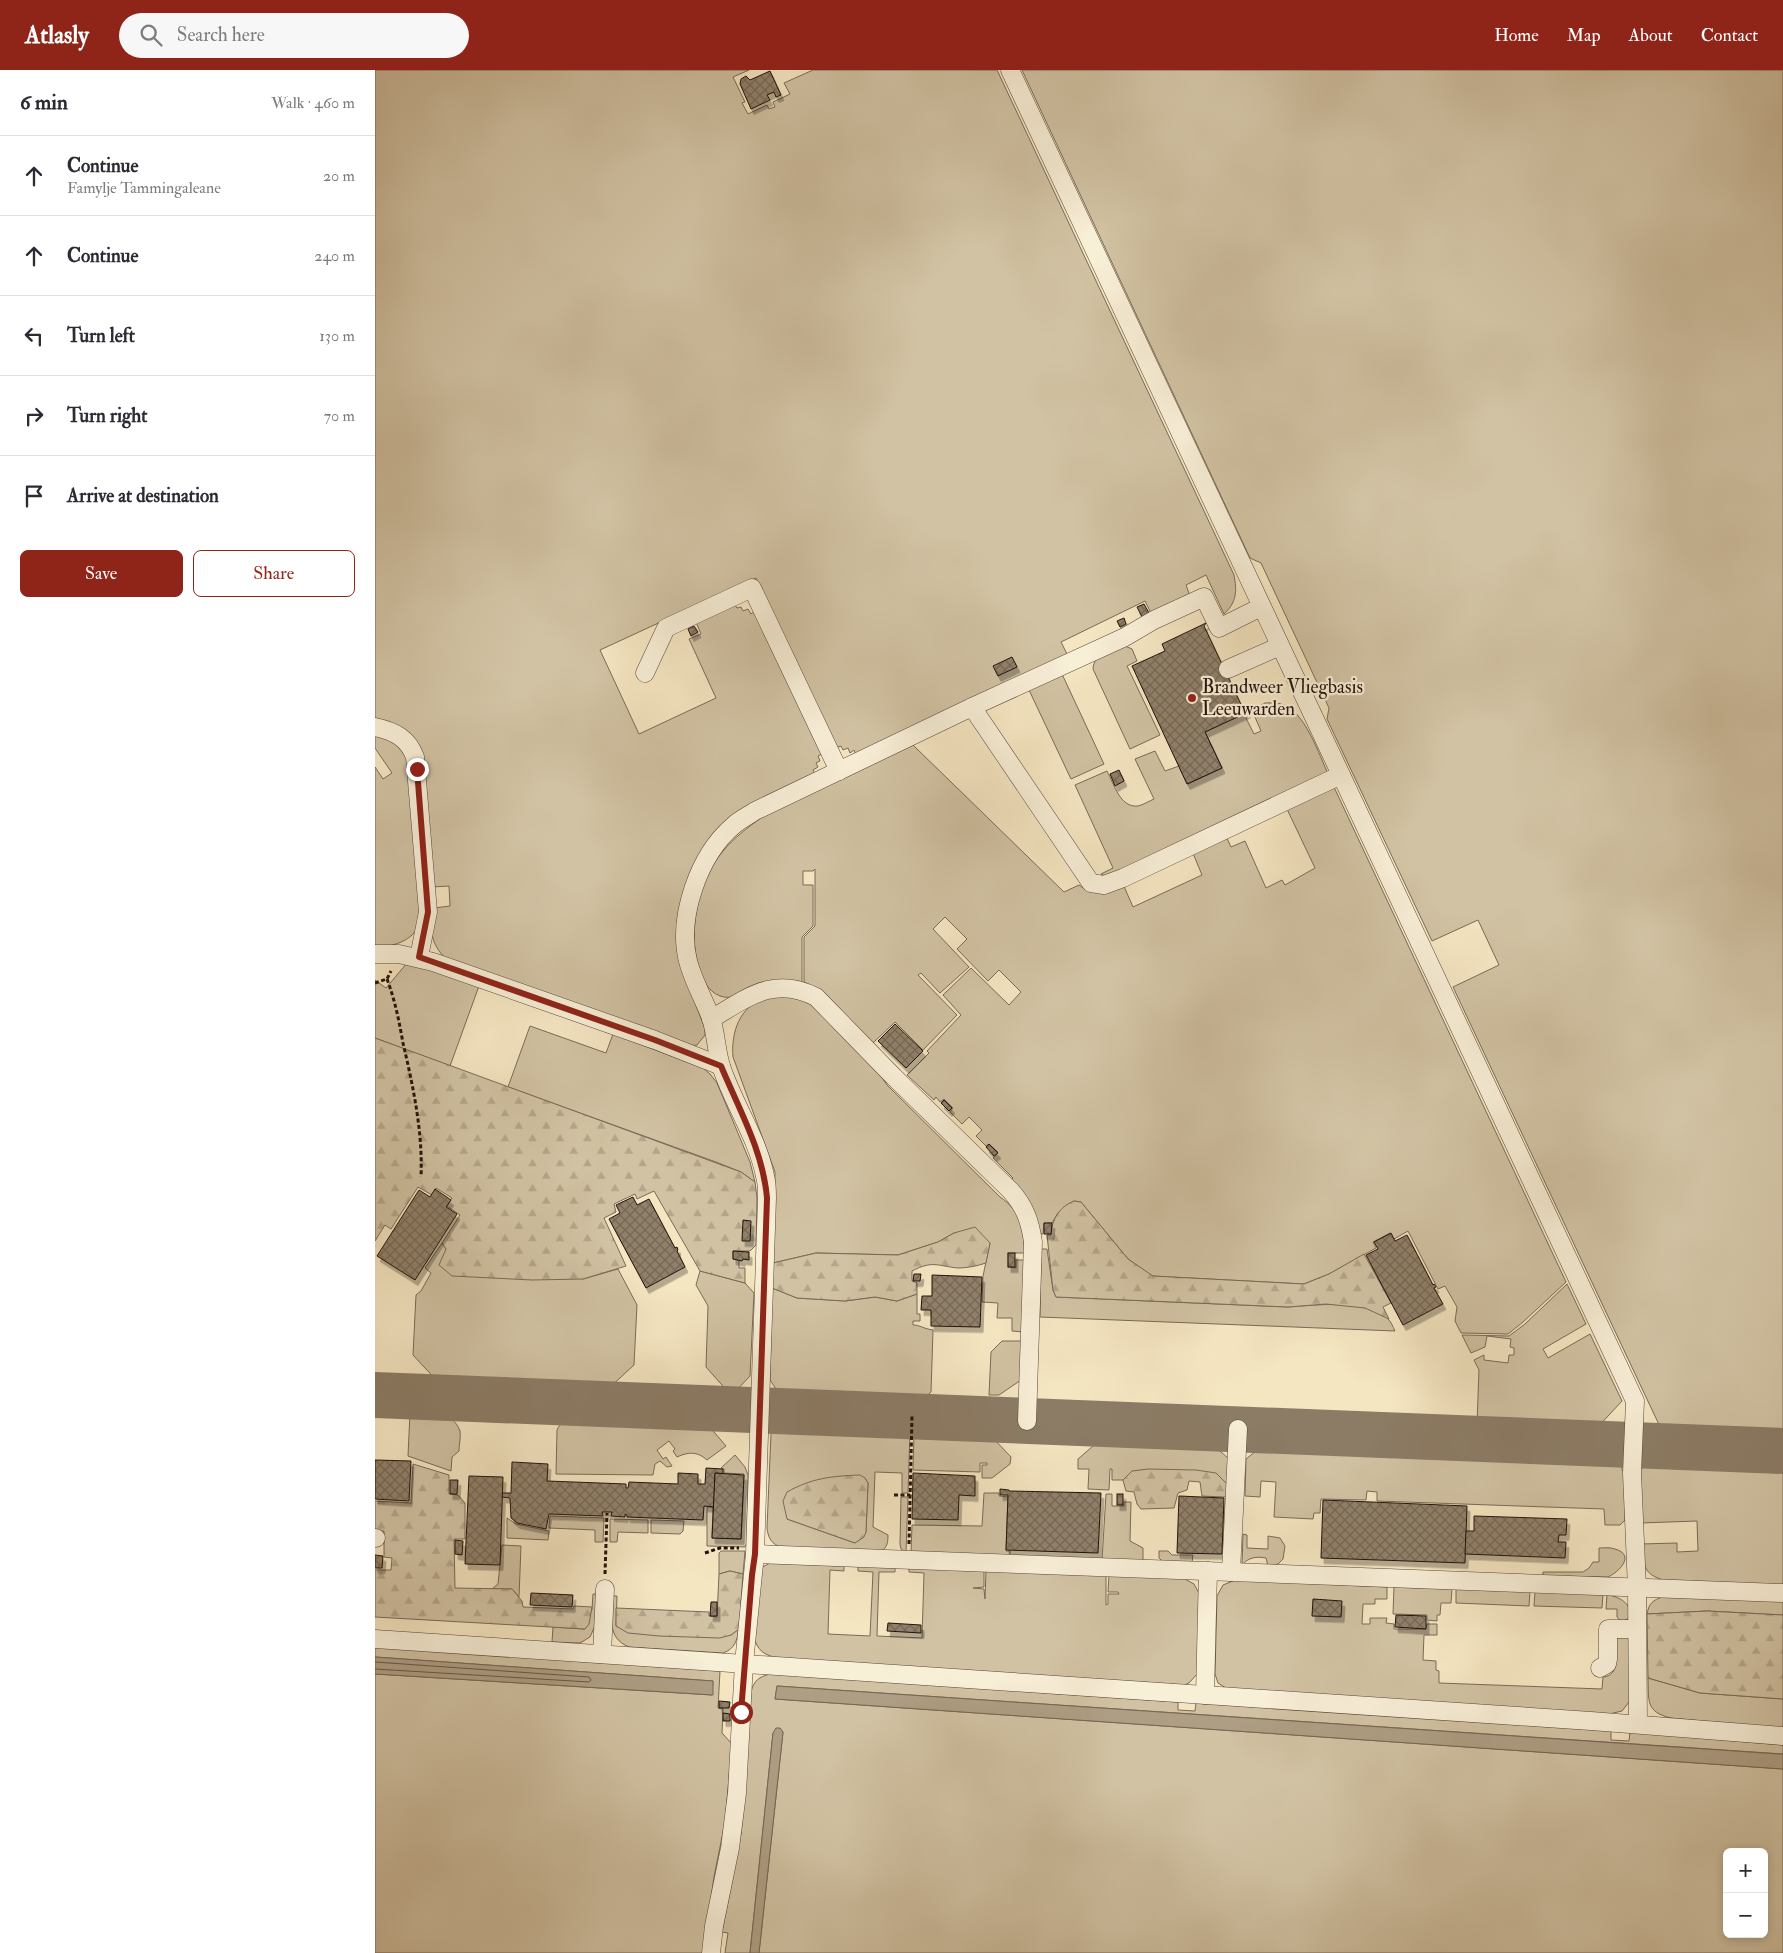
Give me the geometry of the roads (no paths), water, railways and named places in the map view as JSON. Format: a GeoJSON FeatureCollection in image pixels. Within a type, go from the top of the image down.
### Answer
{"type":"FeatureCollection","features":[{"type":"Feature","properties":{"kind":"street"},"geometry":{"type":"LineString","coordinates":[[1010,70],[1635,1401],[1632,1472],[1637,1588],[1638,1724]]}},
{"type":"Feature","properties":{"kind":"street"},"geometry":{"type":"LineString","coordinates":[[645,673],[666,628],[752,588],[839,771]]}},
{"type":"Feature","properties":{"kind":"street"},"geometry":{"type":"LineString","coordinates":[[711,1953],[714,1926],[730,1848],[737,1793],[744,1664],[755,1554],[767,1198],[765,1176],[759,1157],[721,1066],[711,1019],[688,962],[686,917],[690,898],[702,868],[715,846],[733,826],[755,811],[972,707],[1125,637],[1154,620],[1204,597],[1219,628],[1261,607]]}},
{"type":"Feature","properties":{"kind":"street"},"geometry":{"type":"LineString","coordinates":[[1228,669],[1280,646]]}},
{"type":"Feature","properties":{"kind":"street"},"geometry":{"type":"LineString","coordinates":[[972,707],[1091,883],[1104,885],[1123,878],[1341,775]]}},
{"type":"Feature","properties":{"kind":"street"},"geometry":{"type":"LineString","coordinates":[[375,727],[397,734],[405,739],[415,757],[428,912],[419,957]]}},
{"type":"Feature","properties":{"kind":"street"},"geometry":{"type":"LineString","coordinates":[[375,954],[399,954],[419,957],[655,1040],[721,1066]]}},
{"type":"Feature","properties":{"kind":"street"},"geometry":{"type":"LineString","coordinates":[[711,1019],[763,991],[789,988],[802,990],[816,997],[1023,1205],[1031,1228],[1033,1242],[1027,1421]]}},
{"type":"Feature","properties":{"kind":"street"},"geometry":{"type":"LineString","coordinates":[[1231,1572],[1238,1429]]}},
{"type":"Feature","properties":{"kind":"street"},"geometry":{"type":"LineString","coordinates":[[755,1554],[1783,1592]]}},
{"type":"Feature","properties":{"kind":"street"},"geometry":{"type":"LineString","coordinates":[[1205,1695],[1208,1571]]}},
{"type":"Feature","properties":{"kind":"street"},"geometry":{"type":"LineString","coordinates":[[602,1654],[605,1589]]}},
{"type":"Feature","properties":{"kind":"street"},"geometry":{"type":"LineString","coordinates":[[1600,1668],[1604,1667],[1608,1659],[1608,1629],[1637,1629]]}},
{"type":"Feature","properties":{"kind":"street"},"geometry":{"type":"LineString","coordinates":[[375,1639],[1638,1724],[1783,1736]]}},
{"type":"Feature","properties":{"kind":"water"},"geometry":{"type":"Polygon","coordinates":[[[375,1657],[713,1681],[713,1695],[375,1674],[375,1657]]]}},
{"type":"Feature","properties":{"kind":"water"},"geometry":{"type":"Polygon","coordinates":[[[777,1686],[1783,1754],[1783,1769],[775,1699],[777,1686]]]}},
{"type":"Feature","properties":{"kind":"water"},"geometry":{"type":"Polygon","coordinates":[[[776,1728],[780,1728],[783,1732],[759,1953],[750,1953],[773,1733],[776,1728]]]}},
{"type":"Feature","properties":{"kind":"place","name":"Brandweer Vliegbasis Leeuwarden"},"geometry":{"type":"Point","coordinates":[1192,698]}}]}
